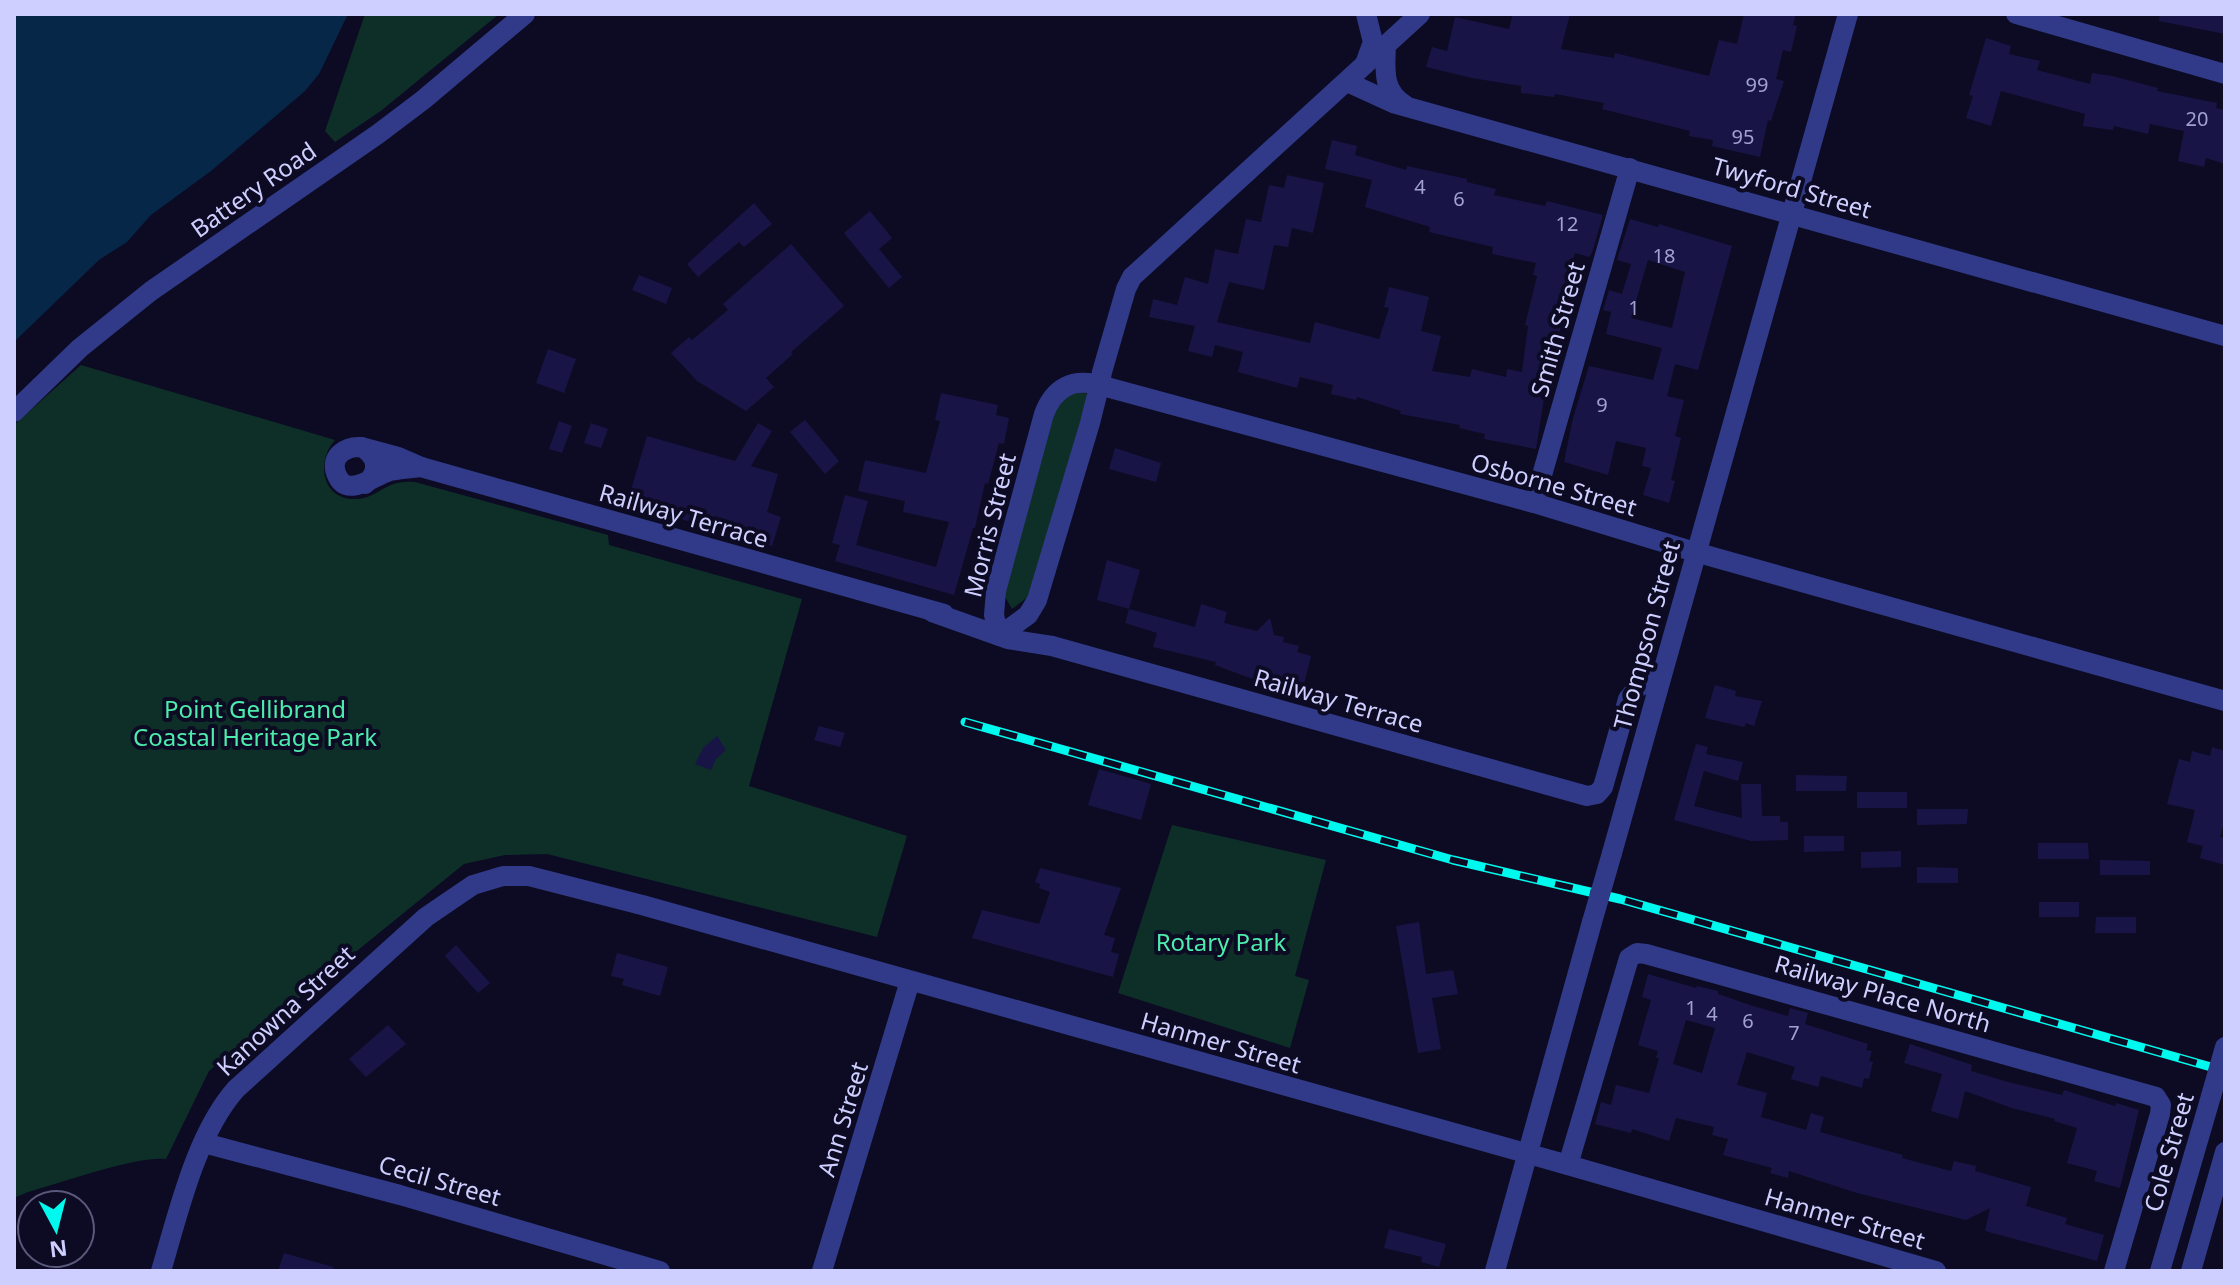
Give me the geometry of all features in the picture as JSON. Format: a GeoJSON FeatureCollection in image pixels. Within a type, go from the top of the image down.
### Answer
{"type":"FeatureCollection","features":[{"type":"Feature","properties":{"kind":"street","name":"Battery Road"},"geometry":{"type":"LineString","coordinates":[[14,412],[80,348],[151,291],[378,134],[525,14]]}},
{"type":"Feature","properties":{"kind":"street"},"geometry":{"type":"LineString","coordinates":[[1365,64],[1373,42],[1368,14],[1410,20]]}},
{"type":"Feature","properties":{"kind":"street","name":"Thompson Street"},"geometry":{"type":"LineString","coordinates":[[1495,1271],[1848,14]]}},
{"type":"Feature","properties":{"kind":"street"},"geometry":{"type":"LineString","coordinates":[[2016,14],[2225,74]]}},
{"type":"Feature","properties":{"kind":"street"},"geometry":{"type":"LineString","coordinates":[[999,636],[1028,615],[1042,588],[1126,289],[1132,277],[1347,82],[1410,20]]}},
{"type":"Feature","properties":{"kind":"street"},"geometry":{"type":"LineString","coordinates":[[1386,45],[1387,87],[1395,99],[1410,108]]}},
{"type":"Feature","properties":{"kind":"street","name":"Twyford Street"},"geometry":{"type":"LineString","coordinates":[[1347,82],[1368,94],[1410,108],[2225,336]]}},
{"type":"Feature","properties":{"kind":"street","name":"Smith Street"},"geometry":{"type":"LineString","coordinates":[[1534,503],[1630,168]]}},
{"type":"Feature","properties":{"kind":"street","name":"Morris Street"},"geometry":{"type":"LineString","coordinates":[[999,636],[994,615],[996,591],[1047,407],[1067,384],[1081,382],[1099,385]]}},
{"type":"Feature","properties":{"kind":"street","name":"Osborne Street"},"geometry":{"type":"LineString","coordinates":[[1099,385],[1534,503],[1695,552],[2225,701]]}},
{"type":"Feature","properties":{"kind":"street"},"geometry":{"type":"LineString","coordinates":[[351,447],[361,447],[372,455],[375,464],[372,478],[365,484],[349,486],[341,480],[336,471],[336,461],[341,452],[351,447]]}},
{"type":"Feature","properties":{"kind":"street","name":"Railway Terrace"},"geometry":{"type":"LineString","coordinates":[[361,447],[421,467],[932,612],[999,636],[1052,646],[1587,796],[1597,794],[1603,787],[1628,699],[1637,688],[1660,676]]}},
{"type":"Feature","properties":{"kind":"street","name":"Railway Terrace"},"geometry":{"type":"LineString","coordinates":[[365,484],[385,473],[421,467]]}},
{"type":"Feature","properties":{"kind":"street","name":"Railway Terrace"},"geometry":{"type":"LineString","coordinates":[[932,612],[982,620],[989,613],[996,591]]}},
{"type":"Feature","properties":{"kind":"street","name":"Hanmer Street"},"geometry":{"type":"LineString","coordinates":[[489,879],[512,876],[539,878],[1936,1271]]}},
{"type":"Feature","properties":{"kind":"street","name":"Kanowna Street"},"geometry":{"type":"LineString","coordinates":[[161,1271],[193,1167],[227,1099],[435,909],[464,890],[489,879]]}},
{"type":"Feature","properties":{"kind":"street","name":"Railway Place North"},"geometry":{"type":"LineString","coordinates":[[1568,1165],[1629,958],[1637,953],[1646,954],[2156,1097],[2161,1105],[2160,1114],[2114,1271]]}},
{"type":"Feature","properties":{"kind":"street","name":"Ann Street"},"geometry":{"type":"LineString","coordinates":[[822,1271],[910,981]]}},
{"type":"Feature","properties":{"kind":"street","name":"Cole Street"},"geometry":{"type":"LineString","coordinates":[[2160,1271],[2225,1047]]}},
{"type":"Feature","properties":{"kind":"street","name":"Cecil Street"},"geometry":{"type":"LineString","coordinates":[[204,1143],[400,1195],[660,1271]]}},
{"type":"Feature","properties":{"kind":"street"},"geometry":{"type":"LineString","coordinates":[[2191,1271],[2225,1152]]}},
{"type":"Feature","properties":{"kind":"green space"},"geometry":{"type":"Polygon","coordinates":[[[365,14],[499,14],[382,110],[335,142],[325,131],[365,14]]]}},
{"type":"Feature","properties":{"kind":"green space","name":"Point Gellibrand Coastal Heritage Park"},"geometry":{"type":"Polygon","coordinates":[[[81,365],[335,440],[325,458],[325,478],[335,493],[344,498],[364,498],[396,483],[415,482],[608,535],[609,545],[802,599],[749,786],[907,836],[877,937],[547,854],[505,855],[464,864],[209,1071],[166,1159],[117,1166],[38,1189],[16,1189],[14,1198],[14,425],[81,365]]]}},
{"type":"Feature","properties":{"kind":"green space"},"geometry":{"type":"Polygon","coordinates":[[[1085,392],[1088,396],[1029,596],[1012,609],[1004,595],[1048,422],[1067,395],[1085,392]]]}},
{"type":"Feature","properties":{"kind":"green space","name":"Rotary Park"},"geometry":{"type":"Polygon","coordinates":[[[1172,825],[1326,860],[1295,976],[1309,980],[1290,1048],[1118,993],[1172,825]]]}},
{"type":"Feature","properties":{"kind":"water"},"geometry":{"type":"Polygon","coordinates":[[[14,14],[348,14],[319,74],[305,91],[211,171],[151,215],[127,242],[99,260],[14,342],[14,14]]]}},
{"type":"Feature","properties":{"kind":"building"},"geometry":{"type":"Polygon","coordinates":[[[1513,14],[1570,14],[1561,49],[1614,58],[1615,53],[1709,76],[1719,40],[1737,44],[1744,14],[1796,14],[1793,25],[1797,26],[1791,52],[1783,50],[1776,79],[1784,81],[1771,121],[1768,120],[1760,157],[1712,146],[1713,140],[1689,136],[1690,131],[1602,109],[1604,103],[1555,94],[1554,97],[1521,93],[1521,86],[1426,67],[1432,47],[1447,51],[1455,17],[1509,29],[1513,14]]]}},
{"type":"Feature","properties":{"kind":"building"},"geometry":{"type":"Polygon","coordinates":[[[2160,14],[2225,14],[2225,34],[2159,21],[2160,14]]]}},
{"type":"Feature","properties":{"kind":"building"},"geometry":{"type":"Polygon","coordinates":[[[1986,38],[2011,46],[2009,54],[2040,61],[2037,70],[2090,84],[2092,73],[2112,76],[2158,88],[2157,91],[2217,103],[2216,108],[2225,110],[2225,164],[2206,158],[2204,167],[2178,161],[2184,131],[2150,124],[2148,134],[2114,126],[2113,130],[2083,126],[2085,114],[2001,91],[1991,126],[1966,118],[1973,96],[1969,95],[1986,38]]]}},
{"type":"Feature","properties":{"kind":"building"},"geometry":{"type":"Polygon","coordinates":[[[1332,140],[1357,146],[1355,155],[1406,170],[1407,166],[1467,179],[1467,182],[1496,189],[1494,195],[1545,206],[1547,201],[1603,215],[1592,253],[1589,257],[1575,253],[1565,290],[1570,291],[1559,334],[1562,334],[1558,361],[1550,360],[1536,449],[1484,439],[1485,434],[1459,428],[1460,425],[1400,414],[1401,411],[1357,397],[1356,400],[1331,394],[1333,385],[1300,377],[1297,388],[1238,372],[1243,352],[1215,345],[1212,357],[1188,351],[1195,326],[1149,317],[1153,299],[1177,305],[1185,277],[1208,284],[1215,249],[1238,254],[1246,219],[1261,222],[1269,185],[1284,188],[1287,175],[1324,183],[1313,233],[1292,228],[1288,247],[1274,245],[1264,290],[1229,282],[1217,322],[1310,343],[1315,322],[1379,339],[1389,308],[1384,307],[1389,287],[1429,297],[1421,331],[1441,336],[1432,371],[1470,377],[1472,369],[1506,377],[1507,369],[1522,372],[1528,326],[1525,325],[1537,276],[1533,275],[1536,263],[1492,254],[1493,247],[1429,232],[1430,227],[1365,207],[1372,180],[1325,169],[1332,140]]]}},
{"type":"Feature","properties":{"kind":"building"},"geometry":{"type":"Polygon","coordinates":[[[754,203],[772,224],[744,247],[739,242],[698,277],[687,264],[754,203]]]}},
{"type":"Feature","properties":{"kind":"building"},"geometry":{"type":"Polygon","coordinates":[[[870,211],[892,238],[879,249],[902,277],[889,288],[844,233],[870,211]]]}},
{"type":"Feature","properties":{"kind":"building"},"geometry":{"type":"Polygon","coordinates":[[[1630,219],[1658,227],[1659,224],[1732,246],[1698,370],[1675,364],[1667,396],[1684,400],[1675,436],[1681,438],[1669,503],[1643,495],[1651,468],[1642,466],[1646,448],[1616,441],[1608,475],[1564,462],[1589,366],[1653,380],[1662,348],[1606,334],[1611,312],[1603,310],[1609,290],[1622,294],[1631,264],[1617,260],[1630,219]],[[1648,260],[1631,318],[1672,328],[1685,272],[1648,260]]]}},
{"type":"Feature","properties":{"kind":"building"},"geometry":{"type":"Polygon","coordinates":[[[791,244],[844,306],[766,378],[774,387],[746,411],[697,381],[671,353],[728,310],[723,304],[791,244]]]}},
{"type":"Feature","properties":{"kind":"building"},"geometry":{"type":"Polygon","coordinates":[[[639,275],[672,288],[666,304],[632,290],[639,275]]]}},
{"type":"Feature","properties":{"kind":"building"},"geometry":{"type":"Polygon","coordinates":[[[548,349],[576,359],[564,393],[536,383],[548,349]]]}},
{"type":"Feature","properties":{"kind":"building"},"geometry":{"type":"Polygon","coordinates":[[[941,393],[998,405],[996,415],[1009,418],[1004,444],[999,443],[988,484],[985,483],[954,595],[835,561],[840,545],[832,543],[845,495],[868,501],[856,545],[936,567],[949,522],[903,512],[905,501],[858,491],[865,460],[926,473],[940,421],[935,420],[941,393]]]}},
{"type":"Feature","properties":{"kind":"building"},"geometry":{"type":"Polygon","coordinates":[[[805,420],[839,461],[825,474],[790,432],[805,420]]]}},
{"type":"Feature","properties":{"kind":"building"},"geometry":{"type":"Polygon","coordinates":[[[559,421],[572,426],[562,453],[549,449],[559,421]]]}},
{"type":"Feature","properties":{"kind":"building"},"geometry":{"type":"Polygon","coordinates":[[[591,423],[608,429],[601,448],[584,443],[591,423]]]}},
{"type":"Feature","properties":{"kind":"building"},"geometry":{"type":"Polygon","coordinates":[[[758,423],[772,431],[751,466],[778,474],[767,512],[781,517],[772,546],[627,503],[647,436],[735,461],[758,423]]]}},
{"type":"Feature","properties":{"kind":"building"},"geometry":{"type":"Polygon","coordinates":[[[1115,448],[1161,463],[1156,482],[1109,469],[1115,448]]]}},
{"type":"Feature","properties":{"kind":"building"},"geometry":{"type":"Polygon","coordinates":[[[1107,560],[1140,570],[1129,609],[1097,600],[1107,560]]]}},
{"type":"Feature","properties":{"kind":"building"},"geometry":{"type":"Polygon","coordinates":[[[1201,604],[1227,612],[1224,623],[1257,631],[1270,618],[1274,635],[1284,637],[1283,642],[1299,646],[1297,652],[1311,656],[1303,688],[1272,679],[1271,683],[1247,677],[1215,665],[1216,662],[1153,647],[1157,633],[1125,623],[1129,609],[1195,627],[1201,604]]]}},
{"type":"Feature","properties":{"kind":"building"},"geometry":{"type":"Polygon","coordinates":[[[1715,685],[1736,691],[1735,696],[1762,701],[1754,726],[1746,723],[1744,727],[1705,718],[1715,685]]]}},
{"type":"Feature","properties":{"kind":"building"},"geometry":{"type":"Polygon","coordinates":[[[819,726],[845,733],[840,747],[814,740],[819,726]]]}},
{"type":"Feature","properties":{"kind":"building"},"geometry":{"type":"Polygon","coordinates":[[[717,736],[726,750],[716,759],[711,770],[695,764],[703,748],[717,736]]]}},
{"type":"Feature","properties":{"kind":"building"},"geometry":{"type":"Polygon","coordinates":[[[1696,744],[1708,747],[1706,754],[1743,762],[1738,781],[1704,771],[1694,806],[1742,818],[1741,784],[1761,784],[1762,816],[1780,816],[1780,822],[1788,822],[1788,840],[1751,841],[1674,820],[1696,744]]]}},
{"type":"Feature","properties":{"kind":"building"},"geometry":{"type":"Polygon","coordinates":[[[2212,747],[2225,751],[2225,818],[2220,837],[2225,838],[2225,865],[2200,858],[2203,846],[2187,842],[2195,810],[2167,804],[2179,759],[2190,762],[2192,751],[2210,756],[2212,747]]]}},
{"type":"Feature","properties":{"kind":"building"},"geometry":{"type":"Polygon","coordinates":[[[1099,769],[1151,784],[1141,820],[1088,805],[1099,769]]]}},
{"type":"Feature","properties":{"kind":"building"},"geometry":{"type":"Polygon","coordinates":[[[1796,775],[1847,776],[1846,791],[1796,791],[1796,775]]]}},
{"type":"Feature","properties":{"kind":"building"},"geometry":{"type":"Polygon","coordinates":[[[1857,792],[1907,792],[1907,808],[1857,808],[1857,792]]]}},
{"type":"Feature","properties":{"kind":"building"},"geometry":{"type":"Polygon","coordinates":[[[1917,809],[1968,809],[1967,824],[1917,825],[1917,809]]]}},
{"type":"Feature","properties":{"kind":"building"},"geometry":{"type":"Polygon","coordinates":[[[1804,836],[1844,836],[1844,851],[1804,852],[1804,836]]]}},
{"type":"Feature","properties":{"kind":"building"},"geometry":{"type":"Polygon","coordinates":[[[2038,843],[2088,843],[2089,859],[2038,859],[2038,843]]]}},
{"type":"Feature","properties":{"kind":"building"},"geometry":{"type":"Polygon","coordinates":[[[1901,851],[1901,867],[1861,868],[1861,852],[1901,851]]]}},
{"type":"Feature","properties":{"kind":"building"},"geometry":{"type":"Polygon","coordinates":[[[2100,860],[2150,861],[2150,875],[2100,875],[2100,860]]]}},
{"type":"Feature","properties":{"kind":"building"},"geometry":{"type":"Polygon","coordinates":[[[1917,867],[1958,868],[1958,883],[1917,883],[1917,867]]]}},
{"type":"Feature","properties":{"kind":"building"},"geometry":{"type":"Polygon","coordinates":[[[1040,868],[1121,888],[1104,935],[1115,938],[1111,952],[1119,954],[1113,977],[972,938],[982,910],[1039,924],[1050,892],[1039,888],[1040,884],[1035,882],[1040,868]]]}},
{"type":"Feature","properties":{"kind":"building"},"geometry":{"type":"Polygon","coordinates":[[[2039,902],[2079,902],[2079,917],[2039,917],[2039,902]]]}},
{"type":"Feature","properties":{"kind":"building"},"geometry":{"type":"Polygon","coordinates":[[[2096,917],[2136,917],[2136,933],[2095,933],[2096,917]]]}},
{"type":"Feature","properties":{"kind":"building"},"geometry":{"type":"Polygon","coordinates":[[[1419,922],[1426,974],[1453,970],[1458,994],[1432,998],[1441,1049],[1418,1053],[1396,926],[1419,922]]]}},
{"type":"Feature","properties":{"kind":"building"},"geometry":{"type":"Polygon","coordinates":[[[456,945],[490,983],[478,993],[445,956],[456,945]]]}},
{"type":"Feature","properties":{"kind":"building"},"geometry":{"type":"Polygon","coordinates":[[[617,953],[668,967],[660,996],[622,985],[624,979],[611,976],[617,953]]]}},
{"type":"Feature","properties":{"kind":"building"},"geometry":{"type":"Polygon","coordinates":[[[1648,974],[1718,991],[1718,994],[1788,1016],[1790,1008],[1808,1013],[1805,1024],[1868,1044],[1866,1050],[1872,1051],[1869,1061],[1873,1062],[1869,1079],[1864,1078],[1862,1088],[1821,1076],[1818,1087],[1791,1079],[1795,1067],[1747,1052],[1737,1085],[1767,1093],[1761,1117],[1806,1130],[1811,1113],[1824,1117],[1820,1132],[1951,1171],[1954,1161],[1976,1166],[1975,1171],[2031,1187],[2026,1206],[2067,1218],[2065,1224],[2104,1235],[2097,1261],[1985,1231],[1990,1208],[1966,1220],[1857,1193],[1789,1171],[1788,1178],[1770,1173],[1772,1168],[1723,1155],[1728,1139],[1712,1135],[1714,1127],[1676,1118],[1669,1141],[1632,1129],[1631,1133],[1595,1124],[1601,1102],[1611,1105],[1616,1085],[1649,1093],[1659,1058],[1656,1058],[1658,1051],[1638,1045],[1651,1000],[1642,997],[1648,974]],[[1686,1020],[1673,1064],[1702,1073],[1715,1028],[1686,1020]]]}},
{"type":"Feature","properties":{"kind":"building"},"geometry":{"type":"Polygon","coordinates":[[[388,1025],[406,1044],[366,1077],[349,1059],[388,1025]]]}},
{"type":"Feature","properties":{"kind":"building"},"geometry":{"type":"Polygon","coordinates":[[[1910,1044],[1972,1065],[1971,1071],[2008,1082],[2062,1095],[2064,1090],[2139,1110],[2120,1188],[2094,1181],[2097,1171],[2067,1163],[2077,1128],[2055,1119],[1965,1091],[1958,1119],[1931,1111],[1942,1074],[1904,1063],[1910,1044]]]}},
{"type":"Feature","properties":{"kind":"building"},"geometry":{"type":"Polygon","coordinates":[[[1389,1229],[1446,1244],[1439,1267],[1421,1262],[1422,1257],[1384,1248],[1389,1229]]]}},
{"type":"Feature","properties":{"kind":"building"},"geometry":{"type":"Polygon","coordinates":[[[284,1253],[333,1267],[333,1271],[278,1271],[284,1253]]]}},
{"type":"Feature","properties":{"kind":"railway"},"geometry":{"type":"LineString","coordinates":[[965,722],[1453,860],[1620,899],[2225,1071]]}}]}
